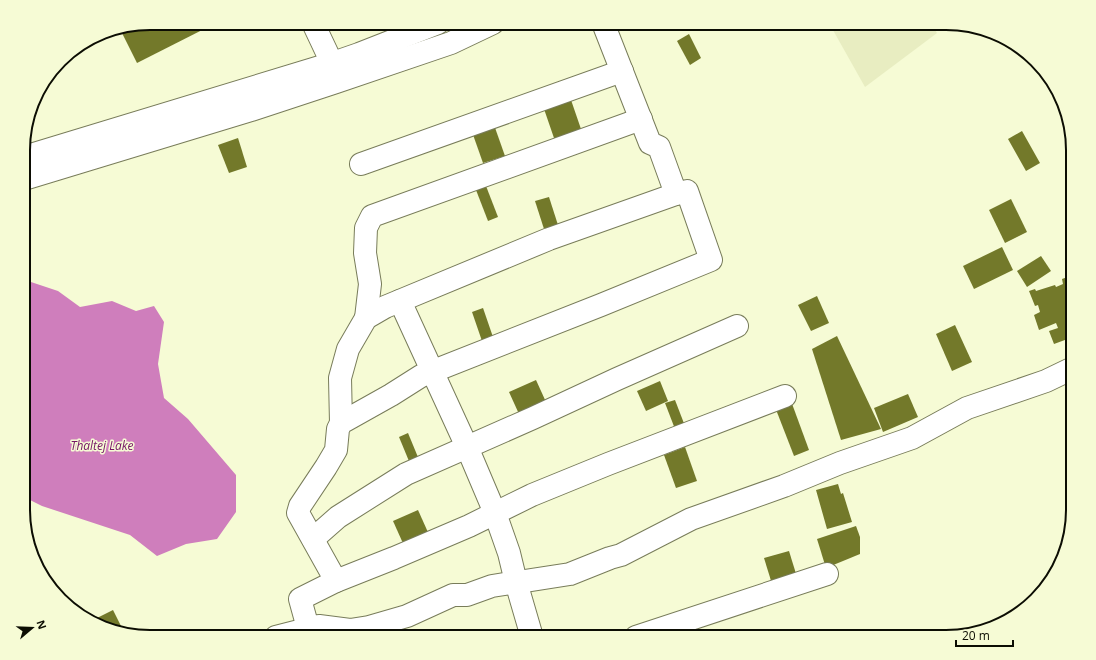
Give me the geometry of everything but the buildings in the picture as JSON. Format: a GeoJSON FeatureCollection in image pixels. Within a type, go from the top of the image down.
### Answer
{"type":"FeatureCollection","features":[{"type":"Feature","properties":{"kind":"street"},"geometry":{"type":"LineString","coordinates":[[316,30],[336,72]]}},
{"type":"Feature","properties":{"kind":"street"},"geometry":{"type":"LineString","coordinates":[[30,177],[251,110],[336,72],[360,54],[419,30]]}},
{"type":"Feature","properties":{"kind":"street"},"geometry":{"type":"LineString","coordinates":[[30,155],[336,72],[451,43],[478,30]]}},
{"type":"Feature","properties":{"kind":"street"},"geometry":{"type":"LineString","coordinates":[[606,30],[650,143],[659,147],[676,194]]}},
{"type":"Feature","properties":{"kind":"street"},"geometry":{"type":"LineString","coordinates":[[361,164],[622,71]]}},
{"type":"Feature","properties":{"kind":"street"},"geometry":{"type":"LineString","coordinates":[[336,581],[298,513],[300,506],[336,450],[338,429],[341,423],[340,378],[348,349],[366,318],[370,284],[365,253],[366,228],[372,216],[641,119]]}},
{"type":"Feature","properties":{"kind":"street"},"geometry":{"type":"LineString","coordinates":[[341,423],[421,376],[711,260],[687,191],[549,239],[386,307],[366,318]]}},
{"type":"Feature","properties":{"kind":"street"},"geometry":{"type":"LineString","coordinates":[[400,301],[433,371],[495,513],[509,553],[530,630]]}},
{"type":"Feature","properties":{"kind":"street"},"geometry":{"type":"LineString","coordinates":[[313,539],[338,517],[406,474],[737,326]]}},
{"type":"Feature","properties":{"kind":"street"},"geometry":{"type":"LineString","coordinates":[[301,630],[319,626],[350,630],[369,627],[407,616],[453,595],[467,595],[492,586],[570,574],[621,555],[690,519],[784,486],[840,463],[912,438],[968,408],[1046,381],[1066,371]]}},
{"type":"Feature","properties":{"kind":"street"},"geometry":{"type":"LineString","coordinates":[[308,628],[300,599],[336,581],[394,558],[532,495],[785,396]]}},
{"type":"Feature","properties":{"kind":"street"},"geometry":{"type":"LineString","coordinates":[[657,630],[827,574]]}},
{"type":"Feature","properties":{"kind":"shaded area"},"geometry":{"type":"Polygon","coordinates":[[[833,30],[935,30],[937,33],[865,87],[833,30]]]}},
{"type":"Feature","properties":{"kind":"water","name":"Thaltej Lake"},"geometry":{"type":"Polygon","coordinates":[[[30,282],[58,291],[80,307],[112,301],[136,311],[154,306],[164,322],[158,364],[164,398],[188,419],[236,475],[236,512],[217,539],[186,544],[157,556],[130,535],[42,506],[30,500],[30,282]]]}}]}
